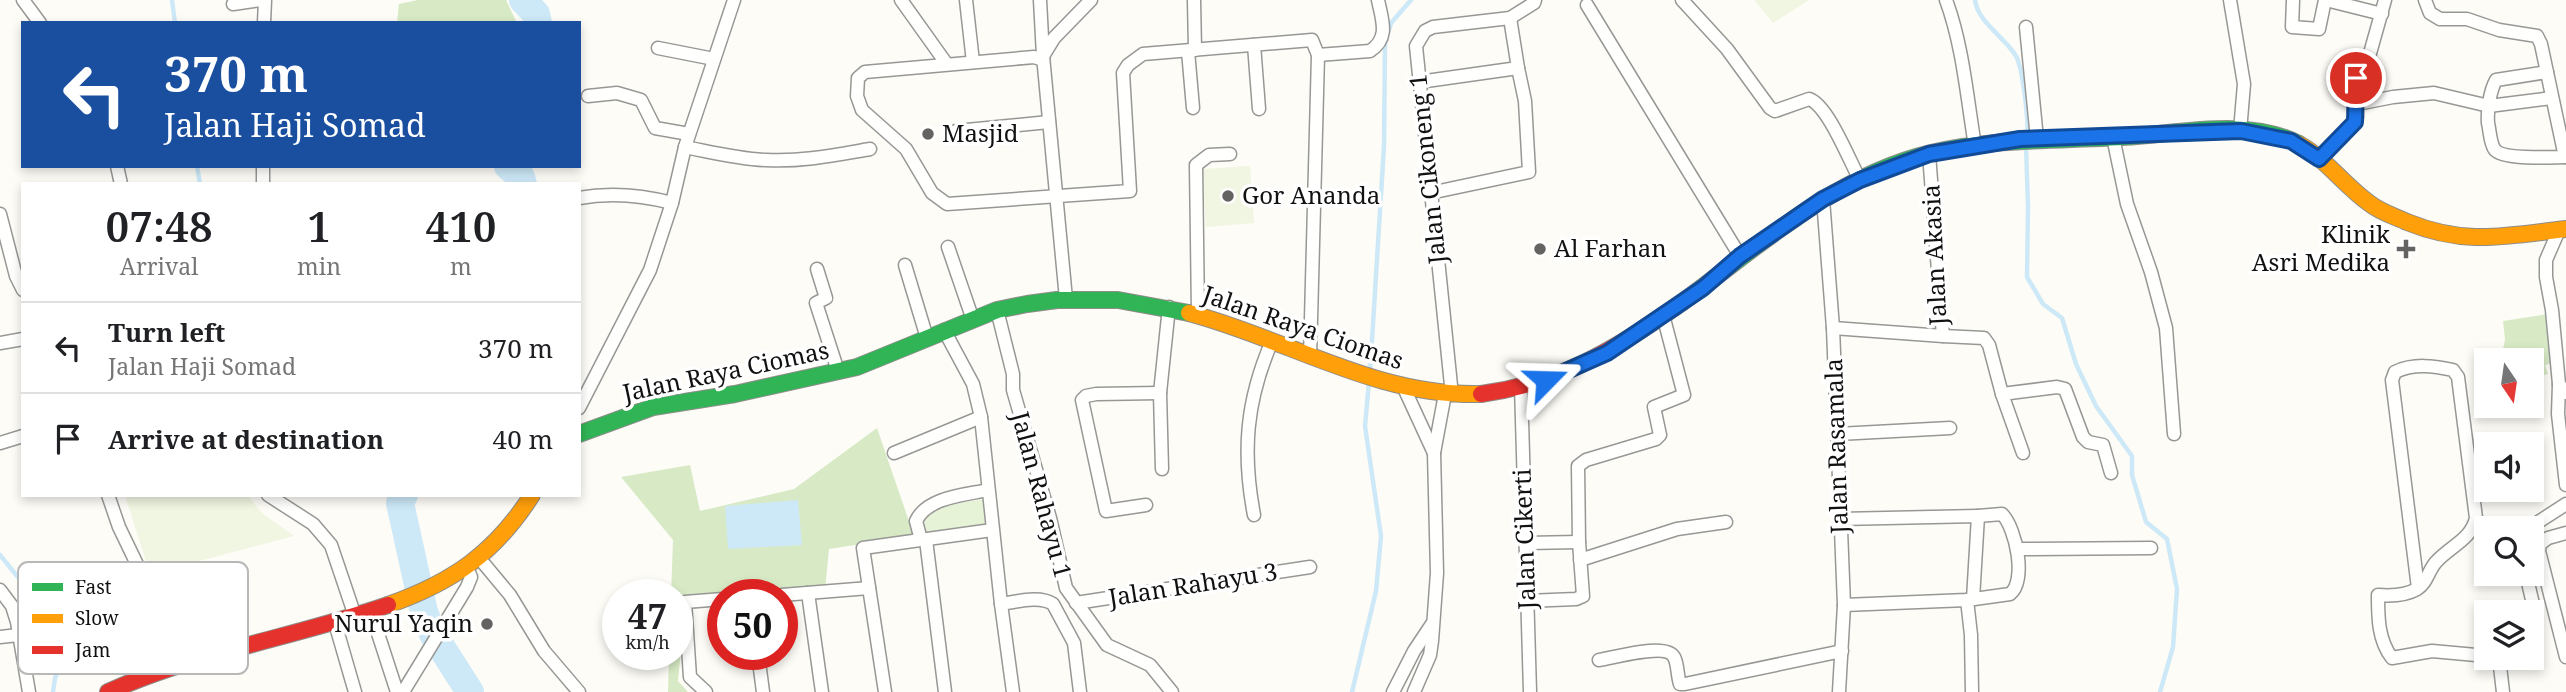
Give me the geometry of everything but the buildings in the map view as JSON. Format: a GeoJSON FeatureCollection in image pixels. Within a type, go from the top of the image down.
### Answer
{"type":"FeatureCollection","features":[{"type":"Feature","properties":{"kind":"main road","name":"Jalan Raya Ciomas"},"geometry":{"type":"LineString","coordinates":[[581,433],[653,407],[734,394],[838,372],[887,356],[997,310],[1017,304],[1066,299],[1110,299],[1168,307],[1198,314],[1387,385],[1449,394],[1493,394],[1567,372],[1607,353],[1713,281],[1740,256],[1823,199],[1860,180],[1929,154],[2029,139],[2241,131],[2291,141],[2319,159],[2372,206],[2436,233],[2473,237],[2562,229]]}},
{"type":"Feature","properties":{"kind":"main road"},"geometry":{"type":"LineString","coordinates":[[248,646],[335,623],[430,589],[473,563],[513,526],[531,497]]}},
{"type":"Feature","properties":{"kind":"main road"},"geometry":{"type":"LineString","coordinates":[[108,692],[152,674]]}},
{"type":"Feature","properties":{"kind":"street"},"geometry":{"type":"LineString","coordinates":[[23,0],[39,21]]}},
{"type":"Feature","properties":{"kind":"street"},"geometry":{"type":"LineString","coordinates":[[239,2],[263,0],[264,21]]}},
{"type":"Feature","properties":{"kind":"street"},"geometry":{"type":"LineString","coordinates":[[581,404],[650,270],[672,203],[689,134],[734,0]]}},
{"type":"Feature","properties":{"kind":"street"},"geometry":{"type":"LineString","coordinates":[[901,0],[946,63]]}},
{"type":"Feature","properties":{"kind":"street"},"geometry":{"type":"LineString","coordinates":[[966,0],[973,62]]}},
{"type":"Feature","properties":{"kind":"street"},"geometry":{"type":"LineString","coordinates":[[1040,0],[1066,299]]}},
{"type":"Feature","properties":{"kind":"street"},"geometry":{"type":"LineString","coordinates":[[1043,58],[1054,38],[1091,0]]}},
{"type":"Feature","properties":{"kind":"street"},"geometry":{"type":"LineString","coordinates":[[1192,108],[1194,0]]}},
{"type":"Feature","properties":{"kind":"street"},"geometry":{"type":"LineString","coordinates":[[1318,55],[1370,51],[1376,47],[1383,38],[1384,30],[1377,0]]}},
{"type":"Feature","properties":{"kind":"street"},"geometry":{"type":"LineString","coordinates":[[1430,193],[1528,172],[1525,101],[1510,18],[1535,0]]}},
{"type":"Feature","properties":{"kind":"street"},"geometry":{"type":"LineString","coordinates":[[1682,0],[1727,49],[1770,108],[1775,111],[1809,99],[1816,101],[1860,180]]}},
{"type":"Feature","properties":{"kind":"street"},"geometry":{"type":"LineString","coordinates":[[1946,0],[1961,57],[1975,146]]}},
{"type":"Feature","properties":{"kind":"street"},"geometry":{"type":"LineString","coordinates":[[2230,0],[2244,84],[2241,131]]}},
{"type":"Feature","properties":{"kind":"street"},"geometry":{"type":"LineString","coordinates":[[2293,0],[2292,27],[2319,29],[2325,0],[2382,14]]}},
{"type":"Feature","properties":{"kind":"street"},"geometry":{"type":"LineString","coordinates":[[2319,159],[2351,128],[2357,117],[2356,78],[2367,65],[2385,0]]}},
{"type":"Feature","properties":{"kind":"street"},"geometry":{"type":"LineString","coordinates":[[2424,0],[2430,13],[2440,19],[2467,19],[2499,30],[2537,36],[2540,39],[2547,72],[2552,97],[2565,157],[2529,157],[2497,153],[2493,148],[2488,117],[2496,80],[2547,72]]}},
{"type":"Feature","properties":{"kind":"street"},"geometry":{"type":"LineString","coordinates":[[1587,5],[1740,256]]}},
{"type":"Feature","properties":{"kind":"street","name":"Jalan Cikoneng 1"},"geometry":{"type":"LineString","coordinates":[[1434,453],[1449,394],[1416,46],[1425,31],[1433,27],[1510,18]]}},
{"type":"Feature","properties":{"kind":"street"},"geometry":{"type":"LineString","coordinates":[[2026,27],[2029,139]]}},
{"type":"Feature","properties":{"kind":"street"},"geometry":{"type":"LineString","coordinates":[[1043,58],[946,63],[862,72],[858,78],[857,96],[862,110],[906,149],[932,193],[947,204],[1130,191],[1123,73],[1128,65],[1143,54],[1312,40],[1318,55],[1310,357]]}},
{"type":"Feature","properties":{"kind":"street"},"geometry":{"type":"LineString","coordinates":[[1255,45],[1259,109]]}},
{"type":"Feature","properties":{"kind":"street"},"geometry":{"type":"LineString","coordinates":[[658,48],[714,58]]}},
{"type":"Feature","properties":{"kind":"street"},"geometry":{"type":"LineString","coordinates":[[1419,82],[1518,68]]}},
{"type":"Feature","properties":{"kind":"street"},"geometry":{"type":"LineString","coordinates":[[588,96],[617,93],[641,100],[656,128],[689,134]]}},
{"type":"Feature","properties":{"kind":"street"},"geometry":{"type":"LineString","coordinates":[[2357,104],[2434,93],[2489,106],[2552,97]]}},
{"type":"Feature","properties":{"kind":"street"},"geometry":{"type":"LineString","coordinates":[[956,131],[1049,122]]}},
{"type":"Feature","properties":{"kind":"street"},"geometry":{"type":"LineString","coordinates":[[2113,137],[2127,204],[2166,328],[2174,434]]}},
{"type":"Feature","properties":{"kind":"street"},"geometry":{"type":"LineString","coordinates":[[685,147],[766,160],[822,157],[870,149]]}},
{"type":"Feature","properties":{"kind":"street"},"geometry":{"type":"LineString","coordinates":[[1198,314],[1196,165],[1209,155],[1230,154]]}},
{"type":"Feature","properties":{"kind":"street","name":"Jalan Akasia"},"geometry":{"type":"LineString","coordinates":[[1833,328],[1943,336],[1929,154]]}},
{"type":"Feature","properties":{"kind":"street"},"geometry":{"type":"LineString","coordinates":[[581,198],[641,195],[672,203]]}},
{"type":"Feature","properties":{"kind":"street","name":"Jalan Rasamala"},"geometry":{"type":"LineString","coordinates":[[1823,199],[1833,328],[1844,605],[1839,692]]}},
{"type":"Feature","properties":{"kind":"street"},"geometry":{"type":"LineString","coordinates":[[0,214],[5,249],[21,286]]}},
{"type":"Feature","properties":{"kind":"street"},"geometry":{"type":"LineString","coordinates":[[2562,229],[2546,260],[2560,336],[2562,389],[2558,414],[2566,485]]}},
{"type":"Feature","properties":{"kind":"street"},"geometry":{"type":"LineString","coordinates":[[948,247],[973,320]]}},
{"type":"Feature","properties":{"kind":"street"},"geometry":{"type":"LineString","coordinates":[[905,265],[927,338]]}},
{"type":"Feature","properties":{"kind":"street"},"geometry":{"type":"LineString","coordinates":[[817,268],[826,298],[816,303],[838,372]]}},
{"type":"Feature","properties":{"kind":"street"},"geometry":{"type":"LineString","coordinates":[[1162,469],[1160,393],[1168,307]]}},
{"type":"Feature","properties":{"kind":"street","name":"Jalan Rahayu 1"},"geometry":{"type":"LineString","coordinates":[[997,310],[1013,374],[1013,390],[1049,518],[1063,581],[1107,645],[1150,665],[1162,686],[1172,692]]}},
{"type":"Feature","properties":{"kind":"street"},"geometry":{"type":"LineString","coordinates":[[1527,601],[1581,599],[1584,590],[1579,542],[1580,464],[1656,439],[1660,435],[1654,407],[1684,395],[1663,315]]}},
{"type":"Feature","properties":{"kind":"street"},"geometry":{"type":"LineString","coordinates":[[944,330],[973,384],[981,417],[1000,604],[1013,692]]}},
{"type":"Feature","properties":{"kind":"street"},"geometry":{"type":"LineString","coordinates":[[1943,336],[1984,338],[1989,345],[2002,394],[2023,453]]}},
{"type":"Feature","properties":{"kind":"street"},"geometry":{"type":"LineString","coordinates":[[0,344],[21,339]]}},
{"type":"Feature","properties":{"kind":"street"},"geometry":{"type":"LineString","coordinates":[[1254,515],[1247,465],[1250,409],[1255,385],[1272,341]]}},
{"type":"Feature","properties":{"kind":"street"},"geometry":{"type":"LineString","coordinates":[[2418,588],[2392,380],[2395,372],[2403,368],[2432,365],[2453,370],[2458,377],[2476,518],[2471,534],[2437,561],[2426,581],[2418,588],[2406,594],[2378,595],[2380,631],[2392,657],[2432,651],[2474,655]]}},
{"type":"Feature","properties":{"kind":"street","name":"Jalan Cikerti"},"geometry":{"type":"LineString","coordinates":[[1521,386],[1530,692]]}},
{"type":"Feature","properties":{"kind":"street"},"geometry":{"type":"LineString","coordinates":[[2002,394],[2057,387],[2065,389],[2083,437],[2088,442],[2103,445],[2110,473]]}},
{"type":"Feature","properties":{"kind":"street"},"geometry":{"type":"LineString","coordinates":[[1404,388],[1434,453],[1437,573],[1434,621],[1430,655],[1414,692]]}},
{"type":"Feature","properties":{"kind":"street"},"geometry":{"type":"LineString","coordinates":[[1146,505],[1106,511],[1082,400],[1086,396],[1096,394],[1160,393]]}},
{"type":"Feature","properties":{"kind":"street"},"geometry":{"type":"LineString","coordinates":[[894,453],[981,417]]}},
{"type":"Feature","properties":{"kind":"street"},"geometry":{"type":"LineString","coordinates":[[1838,434],[1950,428]]}},
{"type":"Feature","properties":{"kind":"street"},"geometry":{"type":"LineString","coordinates":[[0,443],[21,437]]}},
{"type":"Feature","properties":{"kind":"street"},"geometry":{"type":"LineString","coordinates":[[945,692],[923,540],[916,521],[925,509],[939,502],[988,490]]}},
{"type":"Feature","properties":{"kind":"street"},"geometry":{"type":"LineString","coordinates":[[108,497],[136,562]]}},
{"type":"Feature","properties":{"kind":"street"},"geometry":{"type":"LineString","coordinates":[[271,497],[313,524],[331,545],[397,692]]}},
{"type":"Feature","properties":{"kind":"street"},"geometry":{"type":"LineString","coordinates":[[2544,520],[2566,504]]}},
{"type":"Feature","properties":{"kind":"street"},"geometry":{"type":"LineString","coordinates":[[1840,519],[2002,514],[2011,527],[2018,549],[2015,590],[2004,596],[1844,605]]}},
{"type":"Feature","properties":{"kind":"street"},"geometry":{"type":"LineString","coordinates":[[1972,692],[1970,599],[1979,516]]}},
{"type":"Feature","properties":{"kind":"street"},"geometry":{"type":"LineString","coordinates":[[1580,559],[1677,529],[1726,522]]}},
{"type":"Feature","properties":{"kind":"street"},"geometry":{"type":"LineString","coordinates":[[885,692],[863,548],[992,530]]}},
{"type":"Feature","properties":{"kind":"street"},"geometry":{"type":"LineString","coordinates":[[2566,533],[2548,538],[2540,544],[2539,551],[2559,610],[2566,657]]}},
{"type":"Feature","properties":{"kind":"street"},"geometry":{"type":"LineString","coordinates":[[1526,543],[1579,542]]}},
{"type":"Feature","properties":{"kind":"street"},"geometry":{"type":"LineString","coordinates":[[2018,549],[2151,548]]}},
{"type":"Feature","properties":{"kind":"street"},"geometry":{"type":"LineString","coordinates":[[403,692],[471,578],[473,563]]}},
{"type":"Feature","properties":{"kind":"street"},"geometry":{"type":"LineString","coordinates":[[473,563],[510,595],[544,651],[579,692]]}},
{"type":"Feature","properties":{"kind":"street","name":"Jalan Rahayu 3"},"geometry":{"type":"LineString","coordinates":[[1076,603],[1310,567]]}},
{"type":"Feature","properties":{"kind":"street"},"geometry":{"type":"LineString","coordinates":[[798,594],[869,588]]}},
{"type":"Feature","properties":{"kind":"street"},"geometry":{"type":"LineString","coordinates":[[0,590],[12,606],[18,635],[0,637]]}},
{"type":"Feature","properties":{"kind":"street"},"geometry":{"type":"LineString","coordinates":[[808,593],[822,692]]}},
{"type":"Feature","properties":{"kind":"street"},"geometry":{"type":"LineString","coordinates":[[1000,604],[1038,600],[1047,600],[1053,604],[1074,643],[1080,692]]}},
{"type":"Feature","properties":{"kind":"street"},"geometry":{"type":"LineString","coordinates":[[706,692],[690,677],[685,602],[707,601]]}},
{"type":"Feature","properties":{"kind":"street"},"geometry":{"type":"LineString","coordinates":[[1393,692],[1414,651],[1434,621]]}},
{"type":"Feature","properties":{"kind":"street"},"geometry":{"type":"LineString","coordinates":[[335,623],[355,692]]}},
{"type":"Feature","properties":{"kind":"street"},"geometry":{"type":"LineString","coordinates":[[1599,660],[1657,649],[1669,652],[1674,657],[1681,684],[1685,684],[1842,651]]}},
{"type":"Feature","properties":{"kind":"street"},"geometry":{"type":"LineString","coordinates":[[760,670],[763,692]]}},
{"type":"Feature","properties":{"kind":"street"},"geometry":{"type":"LineString","coordinates":[[2500,670],[2503,692]]}},
{"type":"Feature","properties":{"kind":"street"},"geometry":{"type":"LineString","coordinates":[[26,674],[29,692]]}},
{"type":"Feature","properties":{"kind":"green space"},"geometry":{"type":"Polygon","coordinates":[[[418,0],[506,0],[516,21],[397,21],[399,4],[418,0]]]}},
{"type":"Feature","properties":{"kind":"green space"},"geometry":{"type":"Polygon","coordinates":[[[1754,0],[1809,0],[1773,23],[1754,0]]]}},
{"type":"Feature","properties":{"kind":"green space","name":"Gor Ananda"},"geometry":{"type":"Polygon","coordinates":[[[1250,166],[1254,223],[1206,227],[1202,169],[1250,166]]]}},
{"type":"Feature","properties":{"kind":"green space"},"geometry":{"type":"Polygon","coordinates":[[[2555,313],[2559,361],[2545,365],[2548,374],[2544,375],[2544,348],[2503,348],[2503,321],[2555,313]]]}},
{"type":"Feature","properties":{"kind":"green space"},"geometry":{"type":"Polygon","coordinates":[[[877,428],[914,536],[829,549],[825,590],[798,592],[798,579],[707,579],[707,597],[693,598],[693,579],[672,579],[673,540],[621,477],[690,465],[700,511],[794,489],[877,428]]]}},
{"type":"Feature","properties":{"kind":"green space"},"geometry":{"type":"Polygon","coordinates":[[[126,497],[249,497],[262,513],[294,536],[195,562],[146,562],[126,497]]]}},
{"type":"Feature","properties":{"kind":"green space"},"geometry":{"type":"Polygon","coordinates":[[[984,499],[988,525],[927,536],[924,520],[936,511],[951,505],[984,499]]]}},
{"type":"Feature","properties":{"kind":"green space"},"geometry":{"type":"Polygon","coordinates":[[[669,670],[679,670],[678,681],[688,692],[668,692],[669,670]]]}},
{"type":"Feature","properties":{"kind":"water"},"geometry":{"type":"Polygon","coordinates":[[[798,500],[802,545],[728,549],[725,506],[798,500]]]}},
{"type":"Feature","properties":{"kind":"waterway"},"geometry":{"type":"LineString","coordinates":[[172,0],[175,21]]}},
{"type":"Feature","properties":{"kind":"waterway"},"geometry":{"type":"LineString","coordinates":[[523,0],[536,14],[538,21]]}},
{"type":"Feature","properties":{"kind":"waterway"},"geometry":{"type":"LineString","coordinates":[[1370,373],[1384,146],[1385,43],[1391,23],[1411,0]]}},
{"type":"Feature","properties":{"kind":"waterway"},"geometry":{"type":"LineString","coordinates":[[1975,0],[1981,16],[2011,49],[2019,63],[2025,96],[2027,137]]}},
{"type":"Feature","properties":{"kind":"waterway"},"geometry":{"type":"LineString","coordinates":[[2026,146],[2027,277],[2043,304],[2062,318],[2076,364],[2096,406],[2132,456],[2132,475],[2146,522],[2167,539],[2177,589],[2173,647],[2160,692]]}},
{"type":"Feature","properties":{"kind":"waterway"},"geometry":{"type":"LineString","coordinates":[[197,168],[200,182]]}},
{"type":"Feature","properties":{"kind":"waterway"},"geometry":{"type":"LineString","coordinates":[[510,168],[521,177],[522,182]]}},
{"type":"Feature","properties":{"kind":"waterway"},"geometry":{"type":"LineString","coordinates":[[1352,692],[1376,591],[1381,536],[1365,426],[1369,382]]}},
{"type":"Feature","properties":{"kind":"waterway"},"geometry":{"type":"LineString","coordinates":[[394,497],[400,503]]}},
{"type":"Feature","properties":{"kind":"waterway"},"geometry":{"type":"LineString","coordinates":[[403,497],[400,503],[424,612],[433,634],[470,692]]}},
{"type":"Feature","properties":{"kind":"waterway"},"geometry":{"type":"LineString","coordinates":[[0,555],[18,577]]}},
{"type":"Feature","properties":{"kind":"waterway"},"geometry":{"type":"LineString","coordinates":[[53,692],[57,674]]}},
{"type":"Feature","properties":{"kind":"traffic: fast"},"geometry":{"type":"LineString","coordinates":[[1674,308],[1827,197],[1895,164],[1931,153],[1982,144],[2219,129],[2260,132],[2299,144]]}},
{"type":"Feature","properties":{"kind":"traffic: fast"},"geometry":{"type":"LineString","coordinates":[[581,433],[653,407],[735,394],[857,367],[997,310],[1027,304],[1057,300],[1118,300],[1189,313]]}},
{"type":"Feature","properties":{"kind":"traffic: slow"},"geometry":{"type":"LineString","coordinates":[[2299,144],[2318,157],[2373,206],[2428,229],[2467,237],[2566,229]]}},
{"type":"Feature","properties":{"kind":"traffic: slow"},"geometry":{"type":"LineString","coordinates":[[1189,313],[1369,377],[1442,392],[1481,394]]}},
{"type":"Feature","properties":{"kind":"traffic: slow"},"geometry":{"type":"LineString","coordinates":[[388,605],[433,586],[470,563],[503,533],[531,497]]}},
{"type":"Feature","properties":{"kind":"traffic: jam"},"geometry":{"type":"LineString","coordinates":[[1481,394],[1559,374],[1629,338],[1674,308]]}},
{"type":"Feature","properties":{"kind":"traffic: jam"},"geometry":{"type":"LineString","coordinates":[[248,645],[388,605]]}},
{"type":"Feature","properties":{"kind":"traffic: jam"},"geometry":{"type":"LineString","coordinates":[[108,692],[154,674]]}},
{"type":"Feature","properties":{"kind":"place","name":"Masjid"},"geometry":{"type":"Point","coordinates":[928,134]}},
{"type":"Feature","properties":{"kind":"place","name":"Gor Ananda"},"geometry":{"type":"Point","coordinates":[1228,196]}},
{"type":"Feature","properties":{"kind":"place","name":"Al Farhan"},"geometry":{"type":"Point","coordinates":[1540,249]}},
{"type":"Feature","properties":{"kind":"place","name":"Klinik Asri Medika"},"geometry":{"type":"Point","coordinates":[2406,249]}},
{"type":"Feature","properties":{"kind":"place","name":"Nurul Yaqin"},"geometry":{"type":"Point","coordinates":[487,624]}},
{"type":"Feature","properties":{"kind":"route"},"geometry":{"type":"LineString","coordinates":[[1546,380],[1607,353],[1713,281],[1740,256],[1823,199],[1900,164],[1929,154],[2020,139],[2211,131],[2241,131],[2276,136],[2305,148],[2319,159],[2355,122],[2356,78]]}}]}
